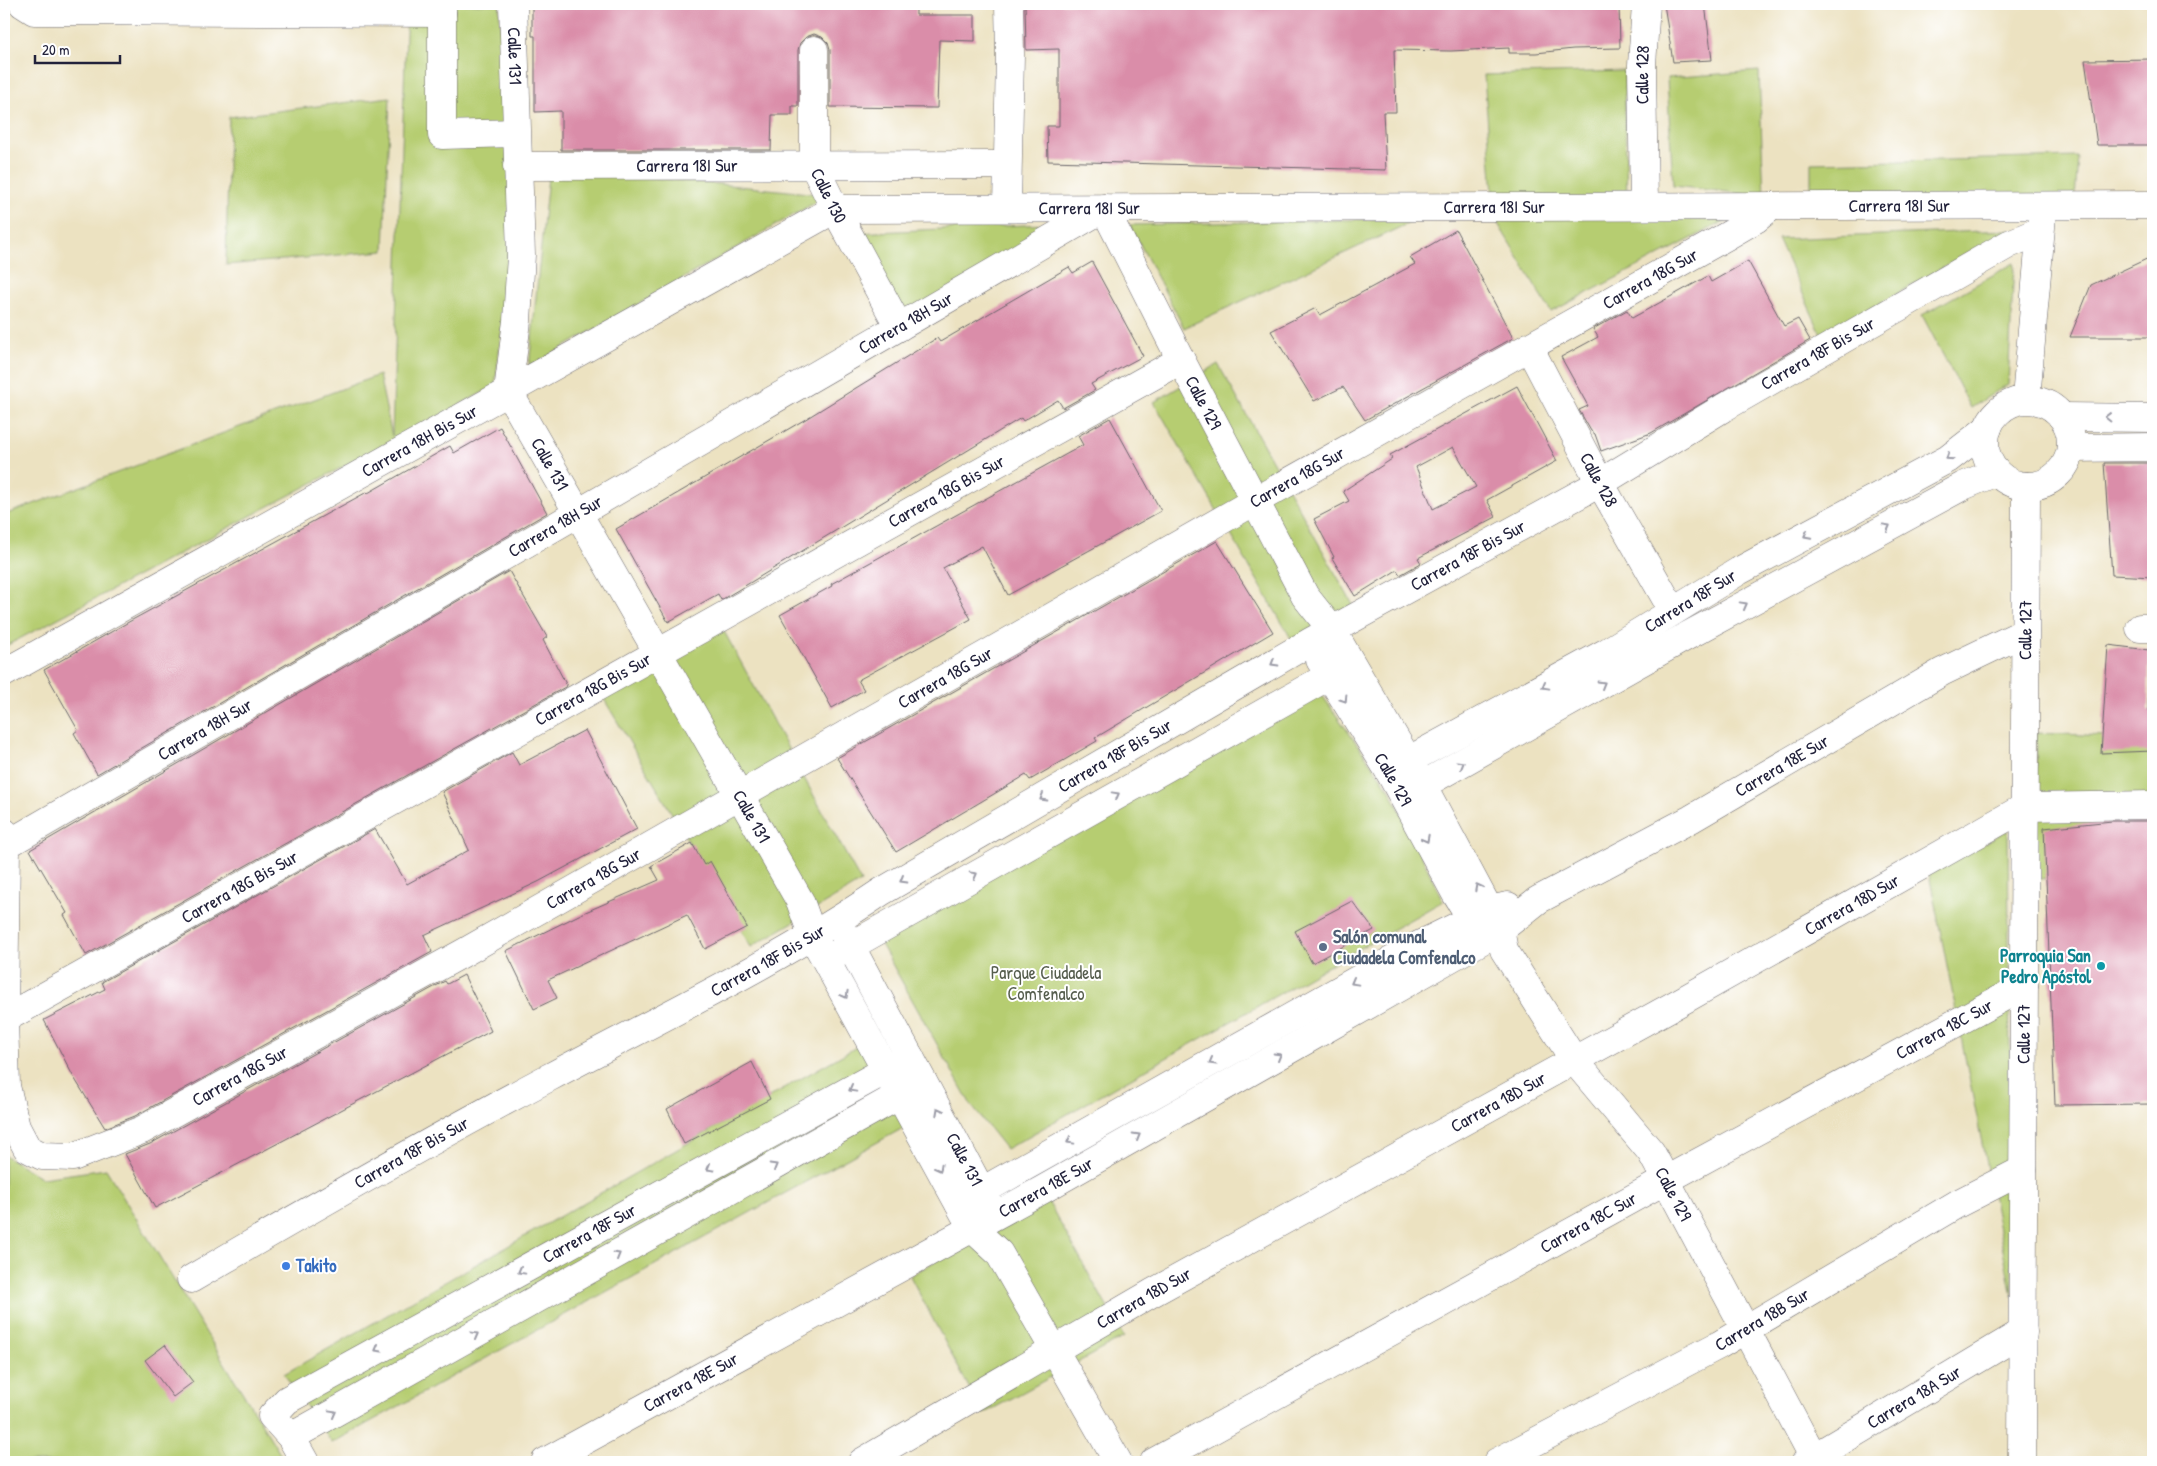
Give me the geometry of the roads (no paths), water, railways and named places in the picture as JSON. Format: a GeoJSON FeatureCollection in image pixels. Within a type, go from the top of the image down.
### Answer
{"type":"FeatureCollection","features":[{"type":"Feature","properties":{"kind":"street"},"geometry":{"type":"LineString","coordinates":[[23,4],[34,11],[442,8],[442,135],[516,133]]}},
{"type":"Feature","properties":{"kind":"street","name":"Calle 131"},"geometry":{"type":"LineString","coordinates":[[513,4],[521,255],[517,320],[508,391],[800,901],[819,948],[899,1095],[970,1198],[999,1253],[1118,1462]]}},
{"type":"Feature","properties":{"kind":"street"},"geometry":{"type":"LineString","coordinates":[[1007,208],[1009,4]]}},
{"type":"Feature","properties":{"kind":"street","name":"Calle 128"},"geometry":{"type":"LineString","coordinates":[[1644,206],[1642,65],[1646,4]]}},
{"type":"Feature","properties":{"kind":"street","name":"Calle 130"},"geometry":{"type":"LineString","coordinates":[[814,50],[814,166],[835,209],[899,327]]}},
{"type":"Feature","properties":{"kind":"street","name":"Carrera 18I Sur"},"geometry":{"type":"LineString","coordinates":[[517,166],[1007,165]]}},
{"type":"Feature","properties":{"kind":"street","name":"Carrera 18I Sur"},"geometry":{"type":"LineString","coordinates":[[835,209],[1772,206],[2042,218],[2153,205]]}},
{"type":"Feature","properties":{"kind":"street","name":"Carrera 18G Sur"},"geometry":{"type":"LineString","coordinates":[[5,838],[4,1019],[6,1086],[16,1127],[27,1148],[42,1156],[73,1157],[113,1143],[142,1130],[212,1092],[740,796],[1256,501],[1756,219],[1772,206]]}},
{"type":"Feature","properties":{"kind":"street","name":"Carrera 18H Sur"},"geometry":{"type":"LineString","coordinates":[[5,838],[578,513],[1104,208]]}},
{"type":"Feature","properties":{"kind":"street","name":"Calle 129"},"geometry":{"type":"LineString","coordinates":[[1104,208],[1181,360],[1306,596],[1321,636],[1339,670],[1399,766],[1490,930],[1574,1060],[1651,1152],[1746,1330],[1810,1460]]}},
{"type":"Feature","properties":{"kind":"street","name":"Carrera 18H Bis Sur"},"geometry":{"type":"LineString","coordinates":[[4,673],[835,209]]}},
{"type":"Feature","properties":{"kind":"street"},"geometry":{"type":"LineString","coordinates":[[2026,399],[2042,218]]}},
{"type":"Feature","properties":{"kind":"street","name":"Carrera 18F Bis Sur"},"geometry":{"type":"LineString","coordinates":[[843,933],[881,892],[1321,636],[1600,483],[1723,408],[2009,244],[2042,218]]}},
{"type":"Feature","properties":{"kind":"street","name":"Calle 128"},"geometry":{"type":"LineString","coordinates":[[1529,347],[1600,483],[1672,611]]}},
{"type":"Feature","properties":{"kind":"street","name":"Carrera 18G Bis Sur"},"geometry":{"type":"LineString","coordinates":[[4,1019],[1181,360]]}},
{"type":"Feature","properties":{"kind":"street"},"geometry":{"type":"LineString","coordinates":[[2026,399],[2051,407],[2062,417],[2071,437],[2071,448],[2067,461],[2050,480],[2026,486],[2010,481],[1996,472],[1986,451],[1988,428],[2002,410],[2026,399]]}},
{"type":"Feature","properties":{"kind":"street"},"geometry":{"type":"LineString","coordinates":[[2062,417],[2153,418]]}},
{"type":"Feature","properties":{"kind":"street","name":"Carrera 18F Sur"},"geometry":{"type":"LineString","coordinates":[[1399,766],[1607,652],[1739,572],[1948,459],[1988,428]]}},
{"type":"Feature","properties":{"kind":"street"},"geometry":{"type":"LineString","coordinates":[[2071,448],[2153,448]]}},
{"type":"Feature","properties":{"kind":"street","name":"Carrera 18F Sur"},"geometry":{"type":"LineString","coordinates":[[1413,791],[1704,627],[1963,486],[1996,472]]}},
{"type":"Feature","properties":{"kind":"street","name":"Calle 127"},"geometry":{"type":"LineString","coordinates":[[2022,1462],[2026,486]]}},
{"type":"Feature","properties":{"kind":"street","name":"Carrera 18E Sur"},"geometry":{"type":"LineString","coordinates":[[545,1462],[983,1222],[1490,930],[1538,900],[1691,819],[1942,672],[2025,632]]}},
{"type":"Feature","properties":{"kind":"street","name":"Carrera 18F Bis Sur"},"geometry":{"type":"LineString","coordinates":[[191,1279],[333,1196],[488,1111],[819,948],[843,933],[1339,670]]}},
{"type":"Feature","properties":{"kind":"street","name":"Carrera 18D Sur"},"geometry":{"type":"LineString","coordinates":[[2102,802],[2153,803]]}},
{"type":"Feature","properties":{"kind":"street","name":"Carrera 18D Sur"},"geometry":{"type":"LineString","coordinates":[[862,1462],[1056,1352],[1152,1294],[2025,807],[2153,803]]}},
{"type":"Feature","properties":{"kind":"street"},"geometry":{"type":"LineString","coordinates":[[800,901],[843,933]]}},
{"type":"Feature","properties":{"kind":"street","name":"Carrera 18E Sur"},"geometry":{"type":"LineString","coordinates":[[970,1198],[1421,944],[1490,930]]}},
{"type":"Feature","properties":{"kind":"street","name":"Calle 131"},"geometry":{"type":"LineString","coordinates":[[843,933],[923,1082],[970,1198]]}},
{"type":"Feature","properties":{"kind":"street","name":"Carrera 18C Sur"},"geometry":{"type":"LineString","coordinates":[[1154,1462],[1666,1180],[2024,986]]}},
{"type":"Feature","properties":{"kind":"street","name":"Carrera 18F Sur"},"geometry":{"type":"LineString","coordinates":[[910,1057],[299,1392],[287,1400],[272,1416],[291,1437],[923,1082]]}},
{"type":"Feature","properties":{"kind":"street","name":"Carrera 18B Sur"},"geometry":{"type":"LineString","coordinates":[[1497,1462],[1746,1330],[1957,1204],[2023,1170]]}},
{"type":"Feature","properties":{"kind":"street","name":"Carrera 18A Sur"},"geometry":{"type":"LineString","coordinates":[[1810,1460],[2023,1332]]}},
{"type":"Feature","properties":{"kind":"street"},"geometry":{"type":"LineString","coordinates":[[291,1437],[305,1462]]}},
{"type":"Feature","properties":{"kind":"place","name":"Salón comunal Ciudadela Comfenalco"},"geometry":{"type":"Point","coordinates":[1323,947]}},
{"type":"Feature","properties":{"kind":"place","name":"Parroquia San Pedro Apóstol"},"geometry":{"type":"Point","coordinates":[2101,966]}},
{"type":"Feature","properties":{"kind":"place","name":"Takito"},"geometry":{"type":"Point","coordinates":[286,1266]}},
{"type":"Feature","properties":{"kind":"park label","name":"Parque Ciudadela Comfenalco"},"geometry":{"type":"Point","coordinates":[1046,983]}}]}
